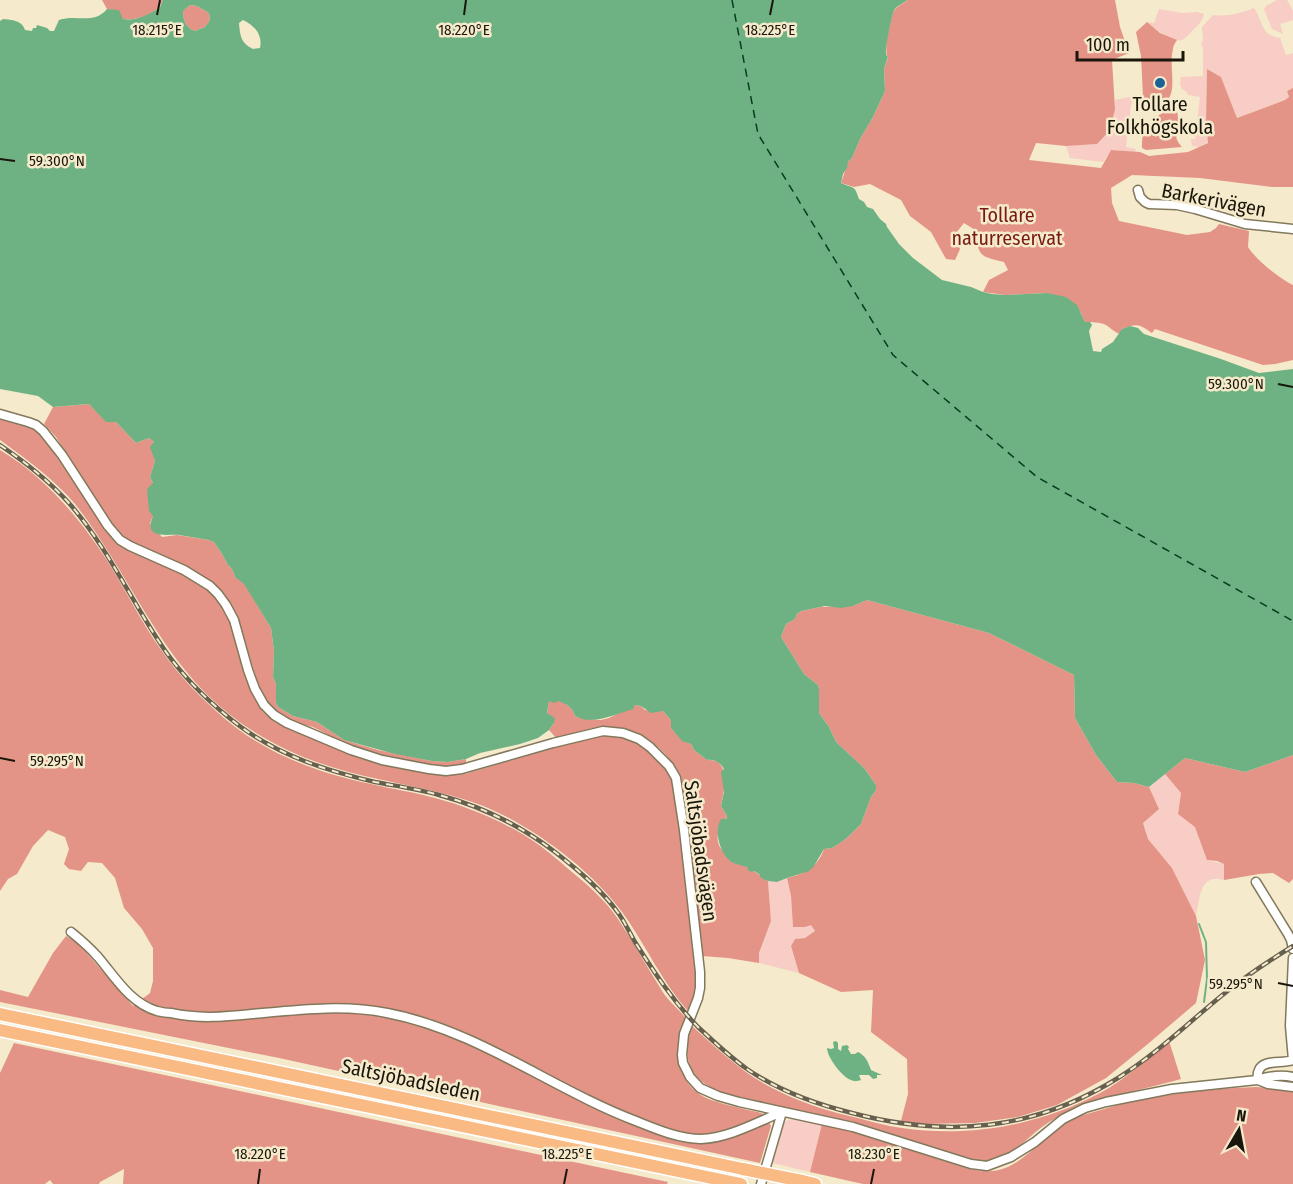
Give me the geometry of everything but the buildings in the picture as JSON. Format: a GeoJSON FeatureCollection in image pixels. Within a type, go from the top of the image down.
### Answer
{"type":"FeatureCollection","features":[{"type":"Feature","properties":{"kind":"highway","name":"Saltsjöbadsleden"},"geometry":{"type":"LineString","coordinates":[[0,1014],[815,1184]]}},
{"type":"Feature","properties":{"kind":"highway","name":"Saltsjöbadsleden"},"geometry":{"type":"LineString","coordinates":[[0,1029],[740,1184]]}},
{"type":"Feature","properties":{"kind":"street","name":"Barkerivägen"},"geometry":{"type":"LineString","coordinates":[[1138,190],[1140,197],[1149,204],[1195,208],[1245,224],[1293,232]]}},
{"type":"Feature","properties":{"kind":"street","name":"Saltsjöbadsvägen"},"geometry":{"type":"LineString","coordinates":[[0,414],[36,425],[48,436],[108,526],[120,540],[184,570],[210,586],[218,594],[234,620],[255,689],[264,705],[274,716],[287,723],[361,754],[446,771],[462,769],[603,731],[623,733],[651,747],[669,766],[676,778],[698,960],[700,988],[696,1007],[684,1034],[683,1063],[694,1083],[708,1092],[739,1102],[853,1127],[971,1164],[987,1166],[1011,1157],[1035,1142],[1063,1119],[1085,1108],[1126,1097],[1172,1089],[1257,1080],[1270,1076],[1293,1077]]}},
{"type":"Feature","properties":{"kind":"street"},"geometry":{"type":"LineString","coordinates":[[1256,882],[1291,940],[1293,949]]}},
{"type":"Feature","properties":{"kind":"street"},"geometry":{"type":"LineString","coordinates":[[71,932],[99,958],[116,981],[142,1003],[157,1011],[198,1018],[316,1009],[386,1012],[449,1031],[615,1113],[664,1132],[687,1137],[702,1139],[730,1133],[782,1112]]}},
{"type":"Feature","properties":{"kind":"street"},"geometry":{"type":"LineString","coordinates":[[1257,1080],[1262,1065],[1286,1063],[1293,1060],[1290,1026],[1293,958]]}},
{"type":"Feature","properties":{"kind":"street","name":"Saltsjöbadsvägen"},"geometry":{"type":"LineString","coordinates":[[1257,1080],[1268,1084],[1293,1087]]}},
{"type":"Feature","properties":{"kind":"street"},"geometry":{"type":"LineString","coordinates":[[761,1184],[782,1112]]}},
{"type":"Feature","properties":{"kind":"shaded area"},"geometry":{"type":"Polygon","coordinates":[[[163,0],[907,0],[895,9],[891,23],[886,50],[888,57],[884,69],[885,91],[848,162],[841,183],[855,189],[859,199],[867,207],[873,209],[899,244],[913,258],[942,280],[983,292],[1005,295],[1047,293],[1066,297],[1077,305],[1085,322],[1090,322],[1092,325],[1089,331],[1093,351],[1101,352],[1113,342],[1122,329],[1130,326],[1138,328],[1144,334],[1259,373],[1293,369],[1293,755],[1245,772],[1185,758],[1149,787],[1117,782],[1096,755],[1075,718],[1074,675],[989,633],[867,600],[841,608],[825,606],[801,611],[795,619],[786,624],[781,637],[804,674],[818,685],[819,713],[836,742],[864,768],[876,785],[876,790],[861,824],[848,837],[832,848],[824,849],[809,871],[777,882],[761,878],[759,874],[751,872],[747,867],[725,856],[718,834],[721,819],[726,819],[727,816],[721,806],[724,792],[721,772],[724,769],[717,762],[707,760],[694,750],[691,744],[682,741],[671,728],[671,720],[663,711],[651,713],[635,705],[633,709],[612,716],[589,720],[575,716],[571,708],[559,701],[554,703],[549,701],[547,713],[555,718],[554,723],[538,738],[448,762],[395,754],[344,740],[317,722],[293,716],[278,707],[276,684],[273,677],[274,651],[271,628],[244,584],[235,577],[214,542],[179,535],[157,534],[151,529],[153,516],[149,511],[147,489],[153,483],[150,477],[155,461],[150,447],[154,442],[149,438],[136,443],[116,422],[106,422],[89,404],[53,407],[38,396],[0,389],[0,21],[3,19],[16,21],[22,24],[25,30],[32,31],[37,25],[54,31],[59,20],[65,18],[96,17],[107,9],[119,10],[123,19],[133,19],[151,13],[160,7],[163,0]],[[190,5],[183,11],[187,26],[195,31],[205,27],[210,20],[209,13],[190,5]],[[243,20],[239,23],[244,42],[253,49],[260,48],[261,43],[257,31],[243,20]]]}},
{"type":"Feature","properties":{"kind":"shaded area"},"geometry":{"type":"Polygon","coordinates":[[[1277,0],[1287,0],[1293,11],[1293,20],[1280,24],[1283,34],[1272,29],[1264,9],[1277,0]]]}},
{"type":"Feature","properties":{"kind":"shaded area"},"geometry":{"type":"Polygon","coordinates":[[[1254,8],[1266,31],[1280,38],[1286,55],[1293,53],[1293,88],[1287,91],[1289,98],[1237,118],[1221,77],[1207,69],[1208,142],[1199,147],[1192,146],[1191,139],[1195,139],[1200,97],[1188,95],[1180,84],[1181,77],[1203,76],[1202,27],[1213,15],[1234,14],[1254,8]]]}},
{"type":"Feature","properties":{"kind":"shaded area"},"geometry":{"type":"Polygon","coordinates":[[[1159,9],[1204,14],[1200,23],[1188,35],[1178,40],[1164,34],[1147,22],[1154,23],[1159,9]]]}},
{"type":"Feature","properties":{"kind":"shaded area"},"geometry":{"type":"Polygon","coordinates":[[[1134,96],[1126,147],[1136,149],[1135,152],[1111,150],[1103,162],[1070,158],[1066,146],[1097,144],[1115,109],[1115,100],[1134,96]]]}},
{"type":"Feature","properties":{"kind":"shaded area"},"geometry":{"type":"Polygon","coordinates":[[[1165,774],[1181,793],[1178,814],[1195,826],[1207,860],[1224,864],[1224,880],[1210,880],[1205,884],[1200,895],[1196,916],[1172,868],[1148,839],[1143,822],[1159,809],[1149,787],[1165,774]]]}},
{"type":"Feature","properties":{"kind":"shaded area"},"geometry":{"type":"Polygon","coordinates":[[[787,878],[793,927],[811,924],[816,931],[805,938],[795,939],[791,946],[799,973],[759,963],[759,953],[771,921],[768,881],[777,882],[787,878]]]}},
{"type":"Feature","properties":{"kind":"shaded area"},"geometry":{"type":"Polygon","coordinates":[[[836,1041],[838,1049],[841,1051],[842,1046],[847,1045],[851,1054],[858,1052],[861,1054],[871,1070],[882,1075],[877,1075],[877,1078],[873,1079],[869,1075],[859,1075],[861,1080],[856,1081],[847,1078],[829,1056],[827,1048],[834,1048],[833,1042],[836,1041]]]}},
{"type":"Feature","properties":{"kind":"shaded area"},"geometry":{"type":"Polygon","coordinates":[[[790,1119],[822,1124],[810,1172],[773,1163],[783,1123],[790,1119]]]}},
{"type":"Feature","properties":{"kind":"green space"},"geometry":{"type":"Polygon","coordinates":[[[102,0],[163,0],[152,13],[140,18],[123,19],[116,12],[107,9],[102,0]]]}},
{"type":"Feature","properties":{"kind":"green space","name":"Tollare naturreservat"},"geometry":{"type":"Polygon","coordinates":[[[907,0],[1115,0],[1120,27],[1129,53],[1112,60],[1115,109],[1110,130],[1097,144],[1066,146],[1036,143],[1029,160],[1101,168],[1111,150],[1140,152],[1149,156],[1188,152],[1208,143],[1207,69],[1221,77],[1237,118],[1285,100],[1289,97],[1287,91],[1293,88],[1293,187],[1273,187],[1200,178],[1132,175],[1111,188],[1112,203],[1119,221],[1187,235],[1210,232],[1219,224],[1249,231],[1248,247],[1252,252],[1269,269],[1293,285],[1293,360],[1263,365],[1155,329],[1152,333],[1138,325],[1122,329],[1120,334],[1104,324],[1085,322],[1080,311],[1047,293],[1005,295],[983,292],[989,280],[1008,270],[1004,262],[981,253],[975,230],[964,223],[956,233],[960,249],[955,260],[946,259],[931,232],[910,216],[901,200],[870,184],[854,187],[841,183],[848,162],[885,91],[884,69],[888,58],[887,42],[890,23],[894,11],[907,0]]]}},
{"type":"Feature","properties":{"kind":"green space"},"geometry":{"type":"Polygon","coordinates":[[[190,5],[209,13],[210,20],[205,27],[195,31],[187,26],[183,11],[190,5]]]}},
{"type":"Feature","properties":{"kind":"green space"},"geometry":{"type":"Polygon","coordinates":[[[1147,22],[1160,33],[1177,40],[1173,47],[1171,94],[1160,104],[1149,104],[1143,97],[1141,56],[1136,32],[1147,22]]]}},
{"type":"Feature","properties":{"kind":"green space"},"geometry":{"type":"Polygon","coordinates":[[[1177,111],[1176,132],[1182,147],[1146,150],[1142,148],[1145,128],[1159,115],[1177,111]]]}},
{"type":"Feature","properties":{"kind":"green space"},"geometry":{"type":"Polygon","coordinates":[[[89,404],[106,421],[116,422],[136,443],[149,438],[154,442],[151,447],[155,461],[150,477],[153,483],[153,516],[150,523],[162,537],[177,535],[214,542],[235,577],[244,583],[271,628],[274,651],[273,677],[276,684],[278,707],[293,716],[317,722],[344,740],[378,750],[432,761],[448,762],[466,759],[466,765],[438,768],[381,757],[334,740],[313,727],[284,718],[267,704],[259,687],[237,616],[229,601],[204,577],[131,544],[117,534],[56,437],[44,424],[53,407],[89,404]]]}},
{"type":"Feature","properties":{"kind":"green space"},"geometry":{"type":"Polygon","coordinates":[[[0,419],[32,428],[40,434],[52,448],[103,526],[116,541],[128,550],[197,581],[210,592],[231,622],[253,695],[263,712],[275,722],[346,753],[380,764],[430,774],[465,774],[596,735],[632,741],[650,752],[674,779],[697,987],[690,1013],[671,989],[631,925],[610,898],[568,857],[536,834],[503,815],[473,802],[338,769],[300,756],[263,737],[229,714],[204,692],[183,668],[75,504],[49,478],[0,440],[0,419]]]}},
{"type":"Feature","properties":{"kind":"green space"},"geometry":{"type":"Polygon","coordinates":[[[0,450],[42,481],[66,506],[107,560],[155,641],[171,663],[200,696],[240,731],[275,752],[312,768],[447,801],[492,818],[537,844],[591,888],[613,912],[664,994],[686,1018],[681,1029],[678,1052],[684,1076],[689,1085],[704,1097],[722,1104],[761,1113],[767,1119],[771,1126],[760,1163],[279,1058],[0,1002],[0,990],[28,997],[53,953],[66,936],[77,942],[133,1006],[150,993],[153,981],[153,948],[142,929],[124,908],[115,878],[102,863],[88,862],[81,871],[69,869],[64,864],[69,849],[65,837],[48,830],[33,846],[17,874],[8,879],[0,891],[0,450]]]}},
{"type":"Feature","properties":{"kind":"green space"},"geometry":{"type":"Polygon","coordinates":[[[867,600],[989,633],[1074,675],[1075,718],[1096,755],[1117,782],[1149,787],[1159,809],[1143,823],[1148,839],[1172,868],[1196,916],[1205,960],[1196,1003],[1106,1078],[1057,1105],[1018,1117],[975,1123],[923,1124],[901,1121],[908,1094],[907,1059],[871,1032],[873,990],[841,992],[799,973],[791,946],[795,939],[805,938],[815,931],[811,925],[793,927],[787,878],[810,869],[818,861],[824,849],[832,848],[840,843],[861,824],[876,785],[864,768],[836,742],[819,713],[818,685],[804,674],[781,637],[786,624],[795,619],[801,611],[820,607],[853,606],[867,600]]]}},
{"type":"Feature","properties":{"kind":"green space"},"geometry":{"type":"Polygon","coordinates":[[[558,700],[569,706],[579,718],[601,720],[635,705],[645,710],[663,711],[671,720],[671,728],[682,740],[691,744],[694,750],[707,760],[720,764],[724,777],[721,806],[727,816],[718,834],[720,847],[729,856],[768,881],[771,921],[759,953],[759,963],[702,956],[681,776],[673,764],[654,744],[643,737],[618,728],[589,729],[557,739],[549,730],[554,723],[547,713],[549,701],[558,700]]]}},
{"type":"Feature","properties":{"kind":"green space"},"geometry":{"type":"Polygon","coordinates":[[[1293,755],[1293,879],[1289,883],[1273,873],[1224,880],[1224,864],[1207,860],[1195,827],[1178,814],[1181,793],[1165,774],[1185,758],[1245,772],[1293,755]]]}},
{"type":"Feature","properties":{"kind":"green space"},"geometry":{"type":"Polygon","coordinates":[[[690,1024],[739,1067],[782,1093],[825,1110],[880,1124],[927,1131],[979,1130],[1029,1121],[1054,1113],[1109,1088],[1169,1041],[1181,1079],[1072,1110],[1042,1127],[1005,1156],[987,1162],[975,1162],[841,1120],[726,1094],[714,1089],[696,1076],[691,1068],[687,1049],[690,1024]]]}},
{"type":"Feature","properties":{"kind":"green space"},"geometry":{"type":"Polygon","coordinates":[[[14,1043],[668,1182],[667,1184],[123,1184],[124,1169],[99,1184],[53,1184],[50,1180],[45,1184],[0,1184],[0,1073],[14,1043]]]}},
{"type":"Feature","properties":{"kind":"green space"},"geometry":{"type":"Polygon","coordinates":[[[1281,1088],[1293,1092],[1293,1184],[863,1184],[810,1172],[822,1124],[852,1131],[973,1170],[989,1171],[1001,1169],[1020,1160],[1054,1130],[1088,1113],[1156,1097],[1216,1089],[1281,1088]]]}},
{"type":"Feature","properties":{"kind":"waterway"},"geometry":{"type":"LineString","coordinates":[[1199,924],[1206,942],[1207,979],[1204,1002]]}},
{"type":"Feature","properties":{"kind":"ferry route"},"geometry":{"type":"LineString","coordinates":[[732,0],[758,134],[893,355],[1037,477],[1293,621]]}},
{"type":"Feature","properties":{"kind":"railway"},"geometry":{"type":"LineString","coordinates":[[0,445],[36,472],[68,502],[108,556],[166,652],[191,682],[231,719],[256,737],[305,761],[357,778],[423,791],[454,800],[499,818],[542,842],[581,873],[612,905],[664,986],[698,1027],[747,1069],[798,1096],[852,1113],[922,1126],[989,1125],[1022,1119],[1086,1096],[1118,1078],[1158,1050],[1237,983],[1293,946]]}},
{"type":"Feature","properties":{"kind":"place","name":"Tollare Folkhögskola"},"geometry":{"type":"Point","coordinates":[1160,83]}}]}
